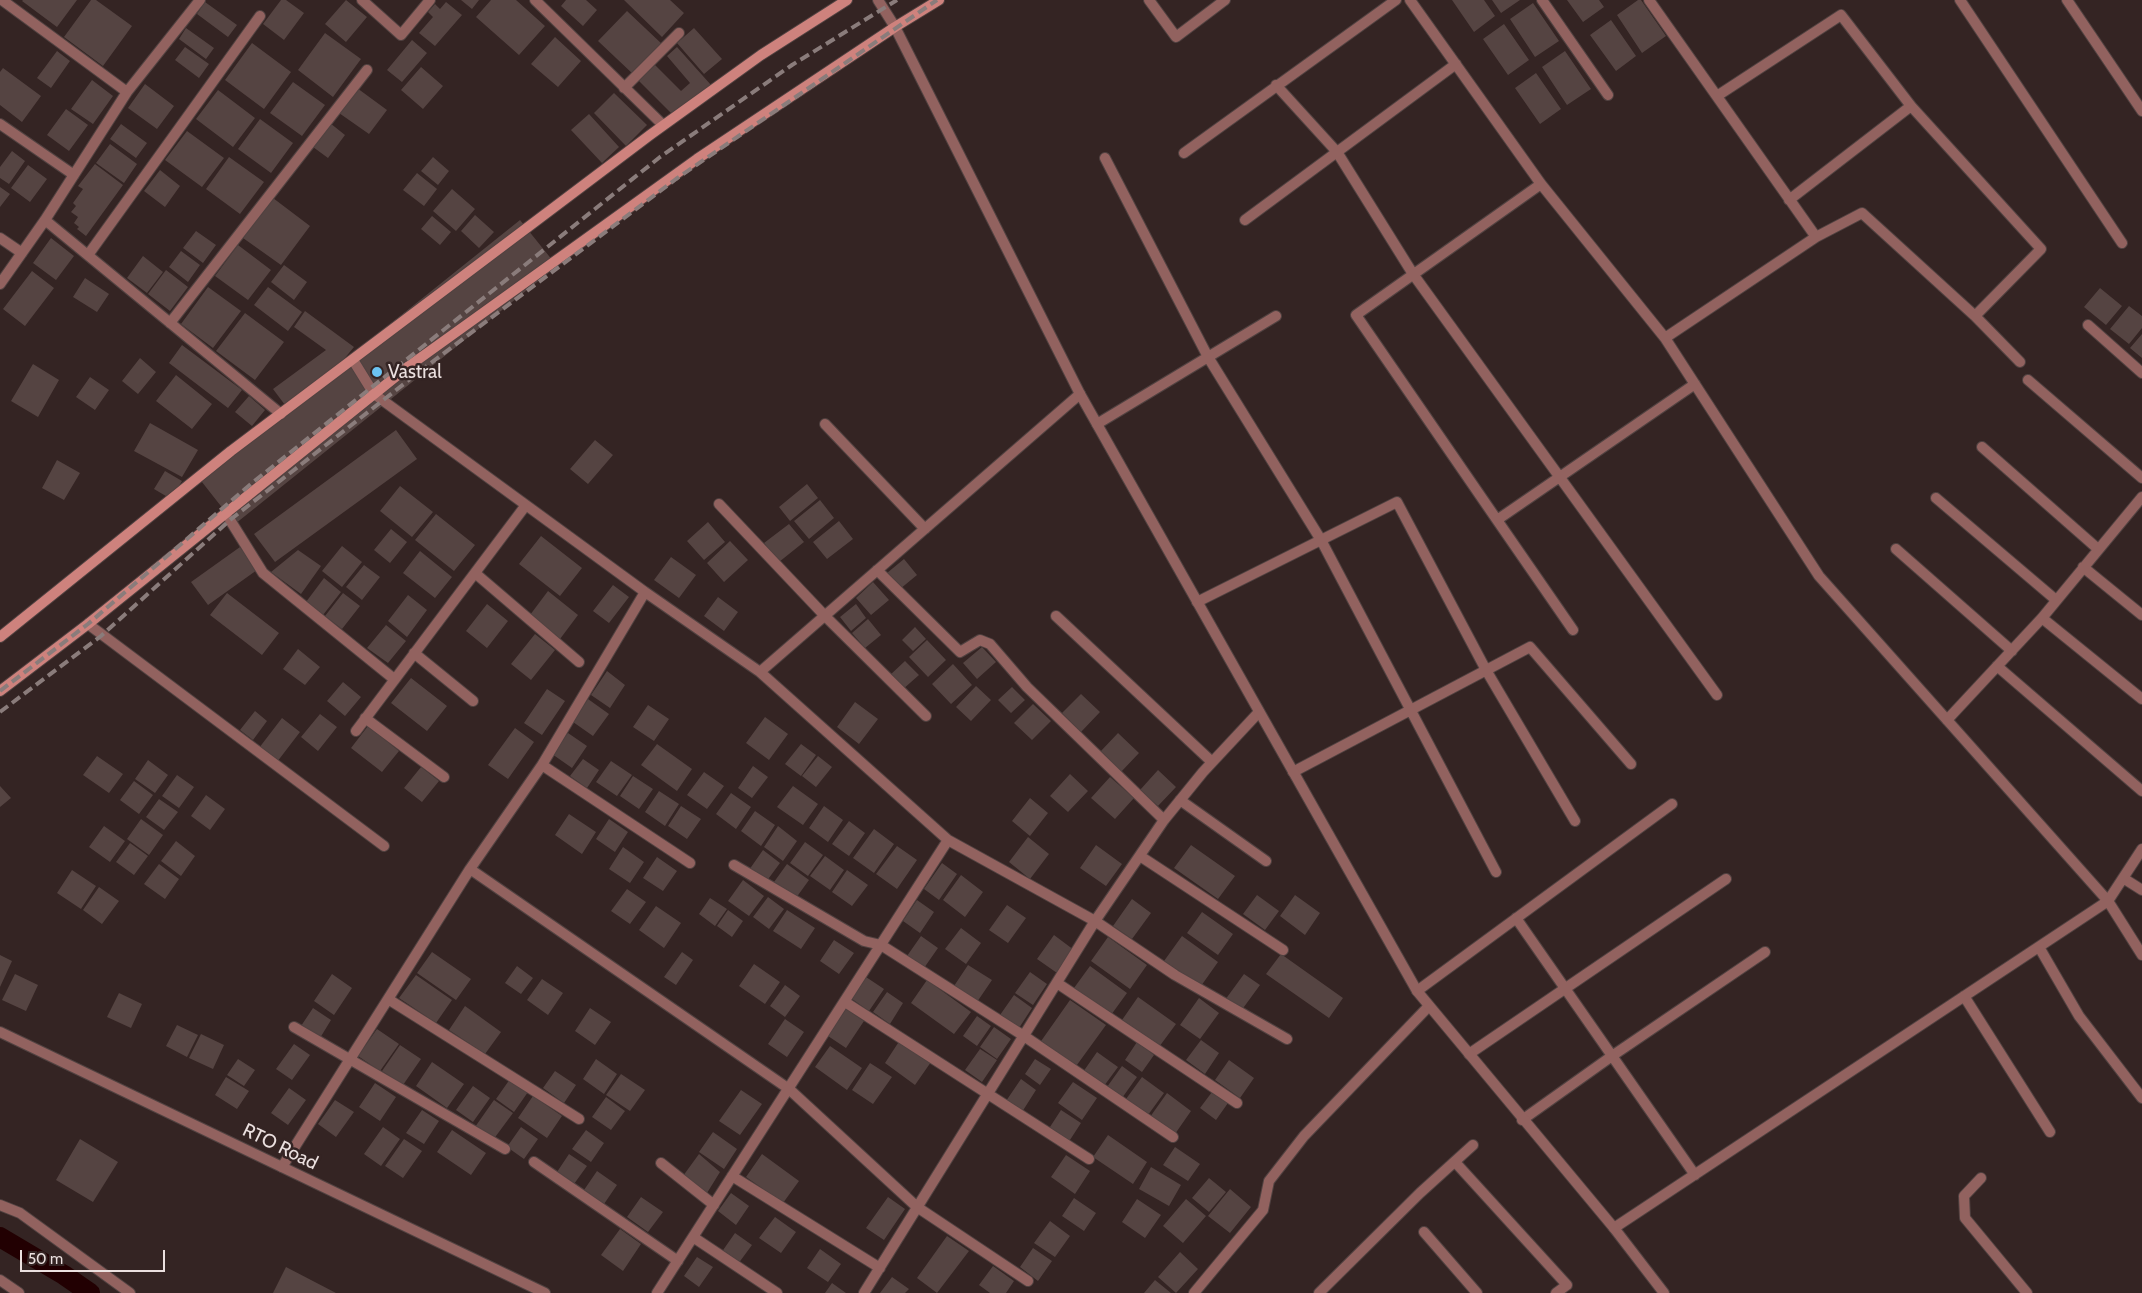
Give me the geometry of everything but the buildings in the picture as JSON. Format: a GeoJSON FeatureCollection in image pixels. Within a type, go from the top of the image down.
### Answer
{"type":"FeatureCollection","features":[{"type":"Feature","properties":{"kind":"main road"},"geometry":{"type":"LineString","coordinates":[[0,637],[232,451],[663,125],[761,55],[847,0]]}},
{"type":"Feature","properties":{"kind":"main road"},"geometry":{"type":"LineString","coordinates":[[0,691],[88,624],[409,366],[697,159],[894,27],[940,0]]}},
{"type":"Feature","properties":{"kind":"street"},"geometry":{"type":"LineString","coordinates":[[2,0],[127,92]]}},
{"type":"Feature","properties":{"kind":"street"},"geometry":{"type":"LineString","coordinates":[[0,284],[46,220],[127,92],[200,0]]}},
{"type":"Feature","properties":{"kind":"street"},"geometry":{"type":"LineString","coordinates":[[362,0],[401,35],[430,0]]}},
{"type":"Feature","properties":{"kind":"street"},"geometry":{"type":"LineString","coordinates":[[535,0],[663,125]]}},
{"type":"Feature","properties":{"kind":"street"},"geometry":{"type":"LineString","coordinates":[[878,0],[894,27],[1080,394],[1417,991],[1522,1120],[1614,1228],[1664,1293]]}},
{"type":"Feature","properties":{"kind":"street"},"geometry":{"type":"LineString","coordinates":[[1149,0],[1176,37],[1225,0]]}},
{"type":"Feature","properties":{"kind":"street"},"geometry":{"type":"LineString","coordinates":[[1184,153],[1396,0]]}},
{"type":"Feature","properties":{"kind":"street"},"geometry":{"type":"LineString","coordinates":[[1410,0],[1541,184],[1665,338],[1819,576],[2108,901],[2142,955]]}},
{"type":"Feature","properties":{"kind":"street"},"geometry":{"type":"LineString","coordinates":[[1542,0],[1608,95]]}},
{"type":"Feature","properties":{"kind":"street"},"geometry":{"type":"LineString","coordinates":[[1649,0],[1816,238]]}},
{"type":"Feature","properties":{"kind":"street"},"geometry":{"type":"LineString","coordinates":[[1960,0],[2122,243]]}},
{"type":"Feature","properties":{"kind":"street"},"geometry":{"type":"LineString","coordinates":[[2067,0],[2142,111]]}},
{"type":"Feature","properties":{"kind":"street"},"geometry":{"type":"LineString","coordinates":[[1717,96],[1841,15],[1911,106],[2041,250],[1975,316]]}},
{"type":"Feature","properties":{"kind":"street"},"geometry":{"type":"LineString","coordinates":[[88,255],[260,16]]}},
{"type":"Feature","properties":{"kind":"street"},"geometry":{"type":"LineString","coordinates":[[624,88],[679,33]]}},
{"type":"Feature","properties":{"kind":"street"},"geometry":{"type":"LineString","coordinates":[[1245,220],[1456,64]]}},
{"type":"Feature","properties":{"kind":"street"},"geometry":{"type":"LineString","coordinates":[[170,323],[367,70]]}},
{"type":"Feature","properties":{"kind":"street"},"geometry":{"type":"LineString","coordinates":[[1276,85],[1337,152],[1413,274],[1717,695]]}},
{"type":"Feature","properties":{"kind":"street"},"geometry":{"type":"LineString","coordinates":[[1789,200],[1911,106]]}},
{"type":"Feature","properties":{"kind":"street"},"geometry":{"type":"LineString","coordinates":[[0,124],[74,175]]}},
{"type":"Feature","properties":{"kind":"street"},"geometry":{"type":"LineString","coordinates":[[1105,158],[1208,357],[1321,540],[1409,711],[1496,872]]}},
{"type":"Feature","properties":{"kind":"street"},"geometry":{"type":"LineString","coordinates":[[1541,184],[1356,315],[1573,630]]}},
{"type":"Feature","properties":{"kind":"street"},"geometry":{"type":"LineString","coordinates":[[1665,338],[1816,238],[1862,213],[1975,316],[2020,362]]}},
{"type":"Feature","properties":{"kind":"street"},"geometry":{"type":"LineString","coordinates":[[46,220],[281,414]]}},
{"type":"Feature","properties":{"kind":"street"},"geometry":{"type":"LineString","coordinates":[[0,238],[22,253]]}},
{"type":"Feature","properties":{"kind":"street"},"geometry":{"type":"LineString","coordinates":[[1097,424],[1276,316]]}},
{"type":"Feature","properties":{"kind":"street"},"geometry":{"type":"LineString","coordinates":[[2088,325],[2142,373]]}},
{"type":"Feature","properties":{"kind":"street"},"geometry":{"type":"LineString","coordinates":[[353,360],[374,394],[646,592],[760,672],[948,840],[1095,921],[1175,974],[1287,1039]]}},
{"type":"Feature","properties":{"kind":"street"},"geometry":{"type":"LineString","coordinates":[[2028,380],[2142,478]]}},
{"type":"Feature","properties":{"kind":"street"},"geometry":{"type":"LineString","coordinates":[[1497,520],[1695,384]]}},
{"type":"Feature","properties":{"kind":"street"},"geometry":{"type":"LineString","coordinates":[[760,672],[1080,394]]}},
{"type":"Feature","properties":{"kind":"street"},"geometry":{"type":"LineString","coordinates":[[825,424],[925,529]]}},
{"type":"Feature","properties":{"kind":"street"},"geometry":{"type":"LineString","coordinates":[[1982,447],[2098,549]]}},
{"type":"Feature","properties":{"kind":"street"},"geometry":{"type":"LineString","coordinates":[[1936,498],[2056,600]]}},
{"type":"Feature","properties":{"kind":"street"},"geometry":{"type":"LineString","coordinates":[[1947,720],[2042,618],[2141,499]]}},
{"type":"Feature","properties":{"kind":"street"},"geometry":{"type":"LineString","coordinates":[[1197,602],[1397,502],[1486,670],[1575,821]]}},
{"type":"Feature","properties":{"kind":"street"},"geometry":{"type":"LineString","coordinates":[[719,504],[825,616],[926,716]]}},
{"type":"Feature","properties":{"kind":"street"},"geometry":{"type":"LineString","coordinates":[[356,731],[526,505]]}},
{"type":"Feature","properties":{"kind":"street"},"geometry":{"type":"LineString","coordinates":[[230,520],[263,573],[394,679]]}},
{"type":"Feature","properties":{"kind":"street"},"geometry":{"type":"LineString","coordinates":[[1896,549],[2012,651]]}},
{"type":"Feature","properties":{"kind":"street"},"geometry":{"type":"LineString","coordinates":[[2083,567],[2142,615]]}},
{"type":"Feature","properties":{"kind":"street"},"geometry":{"type":"LineString","coordinates":[[877,570],[960,652],[980,640],[990,644],[1027,687],[1164,820]]}},
{"type":"Feature","properties":{"kind":"street"},"geometry":{"type":"LineString","coordinates":[[475,573],[579,662]]}},
{"type":"Feature","properties":{"kind":"street"},"geometry":{"type":"LineString","coordinates":[[282,1167],[470,869],[542,765],[646,592]]}},
{"type":"Feature","properties":{"kind":"street"},"geometry":{"type":"LineString","coordinates":[[1056,616],[1212,762]]}},
{"type":"Feature","properties":{"kind":"street"},"geometry":{"type":"LineString","coordinates":[[2042,618],[2142,699]]}},
{"type":"Feature","properties":{"kind":"street"},"geometry":{"type":"LineString","coordinates":[[88,624],[384,846]]}},
{"type":"Feature","properties":{"kind":"street"},"geometry":{"type":"LineString","coordinates":[[1293,772],[1530,647],[1631,764]]}},
{"type":"Feature","properties":{"kind":"street"},"geometry":{"type":"LineString","coordinates":[[414,653],[473,702]]}},
{"type":"Feature","properties":{"kind":"street"},"geometry":{"type":"LineString","coordinates":[[1997,666],[2142,791]]}},
{"type":"Feature","properties":{"kind":"street"},"geometry":{"type":"LineString","coordinates":[[864,1293],[1095,921],[1164,820],[1212,762],[1259,712]]}},
{"type":"Feature","properties":{"kind":"street"},"geometry":{"type":"LineString","coordinates":[[365,718],[444,777]]}},
{"type":"Feature","properties":{"kind":"street"},"geometry":{"type":"LineString","coordinates":[[542,765],[690,863]]}},
{"type":"Feature","properties":{"kind":"street"},"geometry":{"type":"LineString","coordinates":[[1180,800],[1266,861]]}},
{"type":"Feature","properties":{"kind":"street"},"geometry":{"type":"LineString","coordinates":[[1417,991],[1672,804]]}},
{"type":"Feature","properties":{"kind":"street"},"geometry":{"type":"LineString","coordinates":[[657,1293],[948,840]]}},
{"type":"Feature","properties":{"kind":"street"},"geometry":{"type":"LineString","coordinates":[[1614,1228],[2108,901],[2142,849]]}},
{"type":"Feature","properties":{"kind":"street"},"geometry":{"type":"LineString","coordinates":[[1140,856],[1283,950]]}},
{"type":"Feature","properties":{"kind":"street"},"geometry":{"type":"LineString","coordinates":[[734,864],[864,941],[881,945],[1024,1036],[1173,1137]]}},
{"type":"Feature","properties":{"kind":"street"},"geometry":{"type":"LineString","coordinates":[[470,869],[789,1089],[917,1208],[1028,1281]]}},
{"type":"Feature","properties":{"kind":"street"},"geometry":{"type":"LineString","coordinates":[[2123,878],[2142,890]]}},
{"type":"Feature","properties":{"kind":"street"},"geometry":{"type":"LineString","coordinates":[[1470,1054],[1726,880]]}},
{"type":"Feature","properties":{"kind":"street"},"geometry":{"type":"LineString","coordinates":[[1516,918],[1695,1175]]}},
{"type":"Feature","properties":{"kind":"street"},"geometry":{"type":"LineString","coordinates":[[2039,947],[2079,1016],[2142,1098]]}},
{"type":"Feature","properties":{"kind":"street"},"geometry":{"type":"LineString","coordinates":[[1522,1120],[1612,1056],[1766,952]]}},
{"type":"Feature","properties":{"kind":"street"},"geometry":{"type":"LineString","coordinates":[[1057,983],[1237,1103]]}},
{"type":"Feature","properties":{"kind":"street"},"geometry":{"type":"LineString","coordinates":[[1964,996],[2050,1132]]}},
{"type":"Feature","properties":{"kind":"street"},"geometry":{"type":"LineString","coordinates":[[388,999],[579,1119]]}},
{"type":"Feature","properties":{"kind":"street"},"geometry":{"type":"LineString","coordinates":[[845,1002],[1089,1158]]}},
{"type":"Feature","properties":{"kind":"street"},"geometry":{"type":"LineString","coordinates":[[1194,1293],[1263,1210],[1269,1182],[1304,1136],[1429,1006]]}},
{"type":"Feature","properties":{"kind":"street"},"geometry":{"type":"LineString","coordinates":[[294,1027],[505,1149]]}},
{"type":"Feature","properties":{"kind":"street","name":"RTO Road"},"geometry":{"type":"LineString","coordinates":[[0,1032],[545,1293]]}},
{"type":"Feature","properties":{"kind":"street"},"geometry":{"type":"LineString","coordinates":[[1319,1293],[1420,1193],[1473,1145]]}},
{"type":"Feature","properties":{"kind":"street"},"geometry":{"type":"LineString","coordinates":[[534,1162],[678,1261]]}},
{"type":"Feature","properties":{"kind":"street"},"geometry":{"type":"LineString","coordinates":[[1455,1162],[1567,1285],[1556,1293]]}},
{"type":"Feature","properties":{"kind":"street"},"geometry":{"type":"LineString","coordinates":[[661,1163],[714,1205]]}},
{"type":"Feature","properties":{"kind":"street"},"geometry":{"type":"LineString","coordinates":[[732,1176],[880,1268]]}},
{"type":"Feature","properties":{"kind":"street"},"geometry":{"type":"LineString","coordinates":[[1981,1178],[1964,1196],[1965,1218],[2027,1293]]}},
{"type":"Feature","properties":{"kind":"street"},"geometry":{"type":"LineString","coordinates":[[0,1205],[20,1213],[130,1293]]}},
{"type":"Feature","properties":{"kind":"street"},"geometry":{"type":"LineString","coordinates":[[1424,1232],[1477,1293]]}},
{"type":"Feature","properties":{"kind":"street"},"geometry":{"type":"LineString","coordinates":[[693,1238],[777,1293]]}},
{"type":"Feature","properties":{"kind":"street"},"geometry":{"type":"LineString","coordinates":[[0,1280],[19,1293]]}},
{"type":"Feature","properties":{"kind":"waterway"},"geometry":{"type":"LineString","coordinates":[[0,1237],[64,1275],[90,1293]]}},
{"type":"Feature","properties":{"kind":"railway"},"geometry":{"type":"LineString","coordinates":[[0,691],[88,624],[252,483],[660,157],[792,65],[897,0]]}},
{"type":"Feature","properties":{"kind":"railway"},"geometry":{"type":"LineString","coordinates":[[0,712],[101,636],[230,520],[423,369],[676,179],[937,0]]}},
{"type":"Feature","properties":{"kind":"place","name":"Vastral"},"geometry":{"type":"Point","coordinates":[377,372]}}]}
